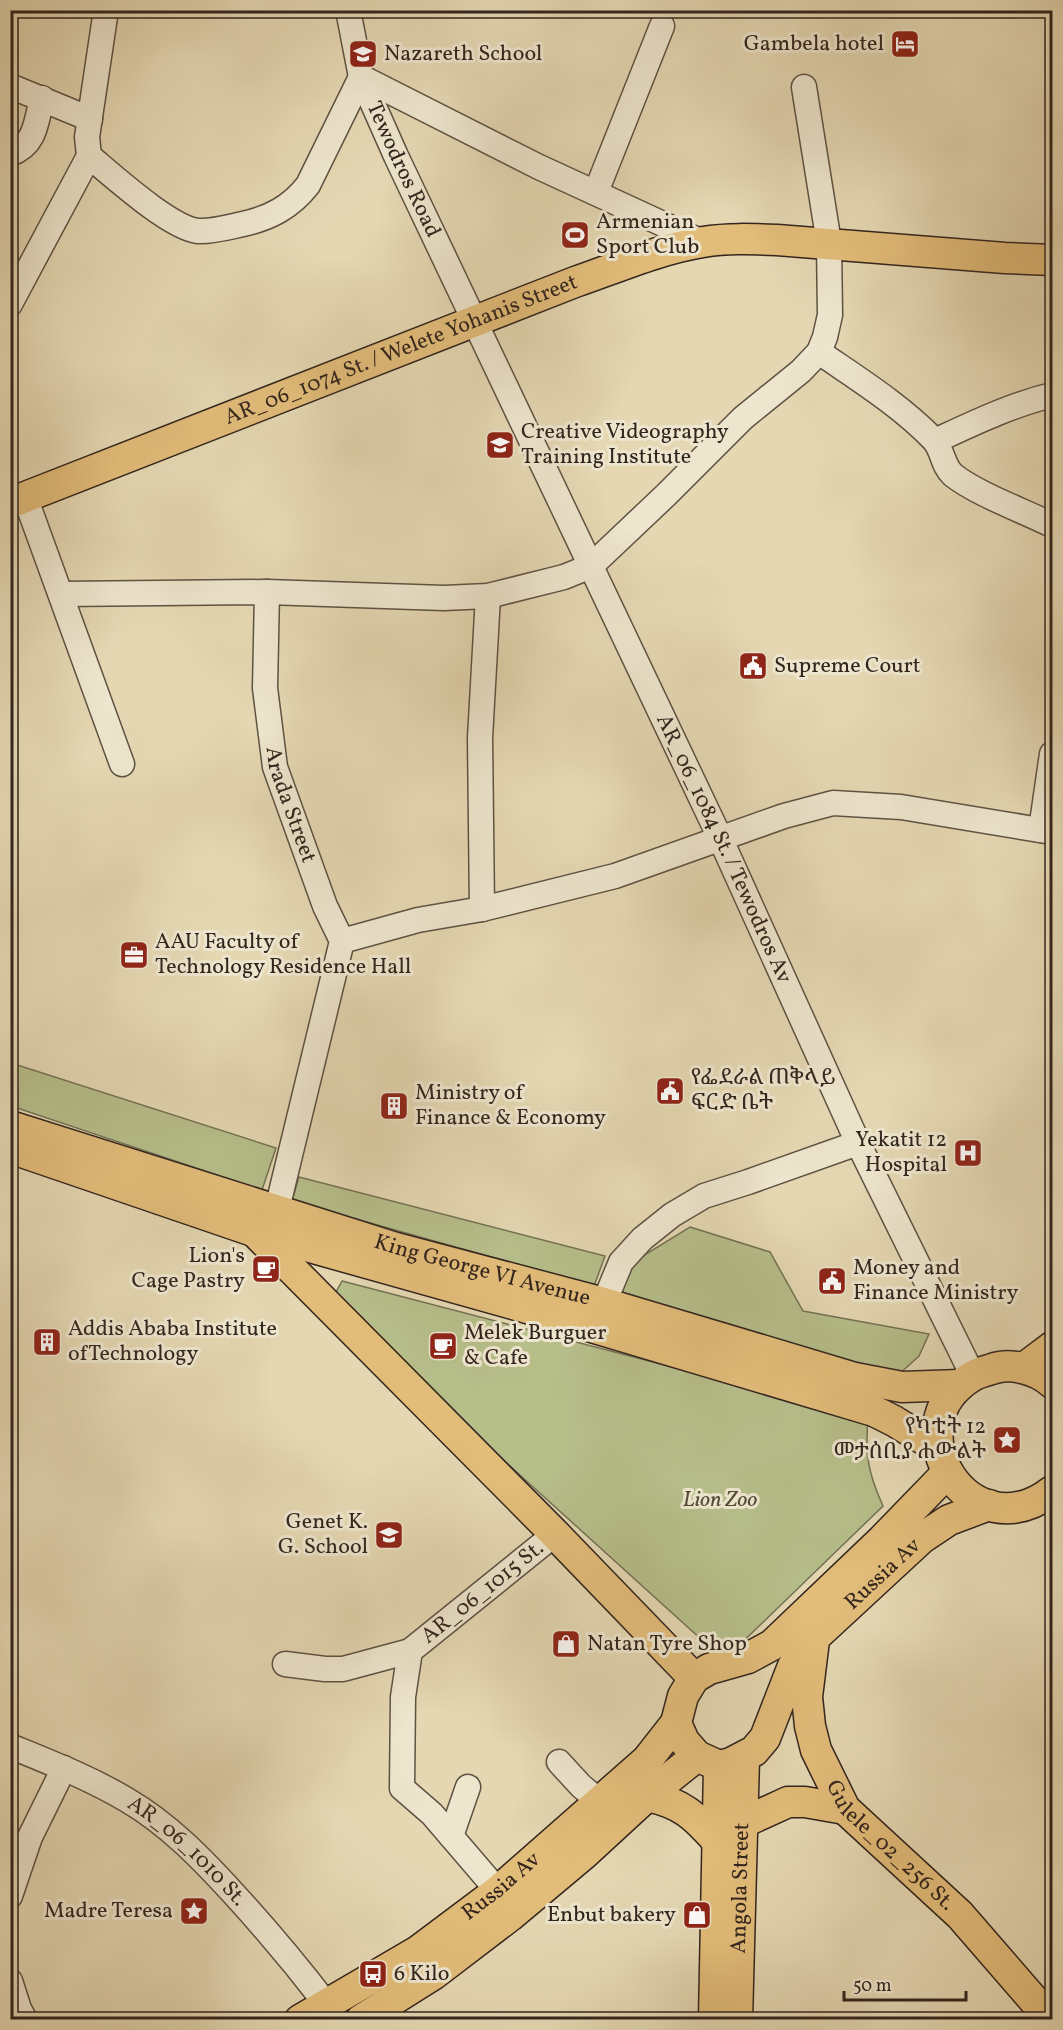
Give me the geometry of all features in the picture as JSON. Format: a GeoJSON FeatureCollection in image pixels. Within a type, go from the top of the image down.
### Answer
{"type":"FeatureCollection","features":[{"type":"Feature","properties":{"kind":"main road","name":"AR_06_1074 St. / Welete Yohanis Street"},"geometry":{"type":"LineString","coordinates":[[18,500],[575,282],[662,252],[702,242],[741,239],[829,243],[1053,260]]}},
{"type":"Feature","properties":{"kind":"main road","name":"King George VI Avenue"},"geometry":{"type":"LineString","coordinates":[[10,1126],[396,1248],[539,1299],[874,1411],[894,1421],[943,1460],[965,1493],[989,1505]]}},
{"type":"Feature","properties":{"kind":"main road","name":"King George VI Avenue"},"geometry":{"type":"LineString","coordinates":[[10,1148],[254,1231],[539,1299],[604,1303],[877,1384],[902,1387],[966,1381],[998,1367],[1024,1368]]}},
{"type":"Feature","properties":{"kind":"main road"},"geometry":{"type":"LineString","coordinates":[[243,1198],[254,1231],[555,1534],[694,1678],[683,1696],[676,1724],[684,1741],[720,1760],[714,2019]]}},
{"type":"Feature","properties":{"kind":"main road"},"geometry":{"type":"LineString","coordinates":[[1024,1368],[1053,1347]]}},
{"type":"Feature","properties":{"kind":"main road"},"geometry":{"type":"LineString","coordinates":[[1024,1368],[1046,1377],[1053,1383]]}},
{"type":"Feature","properties":{"kind":"main road"},"geometry":{"type":"LineString","coordinates":[[943,1460],[939,1425],[942,1414],[946,1404],[966,1381]]}},
{"type":"Feature","properties":{"kind":"main road","name":"Russia Av"},"geometry":{"type":"LineString","coordinates":[[694,1678],[709,1669],[748,1658],[772,1645],[882,1540],[943,1460]]}},
{"type":"Feature","properties":{"kind":"main road"},"geometry":{"type":"LineString","coordinates":[[989,1505],[1022,1506],[1052,1492]]}},
{"type":"Feature","properties":{"kind":"main road","name":"Russia Av"},"geometry":{"type":"LineString","coordinates":[[300,2019],[426,1962],[510,1916],[584,1854],[647,1796],[720,1760],[754,1751],[765,1738],[793,1666],[814,1637],[922,1538],[949,1520],[989,1505]]}},
{"type":"Feature","properties":{"kind":"main road","name":"Gulele_02_256 St."},"geometry":{"type":"LineString","coordinates":[[814,1637],[807,1697],[810,1726],[816,1750],[845,1809],[960,1916],[1051,2019]]}},
{"type":"Feature","properties":{"kind":"main road","name":"Russia Av"},"geometry":{"type":"LineString","coordinates":[[361,2019],[426,1962],[498,1891],[647,1760],[676,1724]]}},
{"type":"Feature","properties":{"kind":"main road","name":"Angola Street"},"geometry":{"type":"LineString","coordinates":[[720,1760],[742,1823],[737,2019]]}},
{"type":"Feature","properties":{"kind":"main road"},"geometry":{"type":"LineString","coordinates":[[647,1796],[676,1804],[695,1816],[718,1842]]}},
{"type":"Feature","properties":{"kind":"main road"},"geometry":{"type":"LineString","coordinates":[[742,1823],[788,1802],[805,1802],[845,1809]]}},
{"type":"Feature","properties":{"kind":"street"},"geometry":{"type":"LineString","coordinates":[[10,304],[88,156],[87,136],[106,10]]}},
{"type":"Feature","properties":{"kind":"street","name":"Tewodros Road"},"geometry":{"type":"LineString","coordinates":[[348,10],[361,77],[475,321]]}},
{"type":"Feature","properties":{"kind":"street"},"geometry":{"type":"LineString","coordinates":[[596,192],[662,26]]}},
{"type":"Feature","properties":{"kind":"street"},"geometry":{"type":"LineString","coordinates":[[88,156],[166,217],[183,227],[198,231],[256,221],[279,212],[298,198],[308,185],[361,77],[539,167],[702,242]]}},
{"type":"Feature","properties":{"kind":"street"},"geometry":{"type":"LineString","coordinates":[[10,86],[90,119]]}},
{"type":"Feature","properties":{"kind":"street"},"geometry":{"type":"LineString","coordinates":[[61,594],[267,592],[444,598],[488,596],[564,577],[591,566],[742,418],[801,371],[819,352],[830,315],[829,243],[804,87]]}},
{"type":"Feature","properties":{"kind":"street"},"geometry":{"type":"LineString","coordinates":[[10,154],[28,144],[34,131],[42,98]]}},
{"type":"Feature","properties":{"kind":"street","name":"AR_06_1084 St. / Tewodros Av"},"geometry":{"type":"LineString","coordinates":[[475,321],[721,840],[966,1381]]}},
{"type":"Feature","properties":{"kind":"street"},"geometry":{"type":"LineString","coordinates":[[819,352],[873,389],[935,441],[943,461],[952,474],[969,485],[1053,525]]}},
{"type":"Feature","properties":{"kind":"street"},"geometry":{"type":"LineString","coordinates":[[935,441],[997,412],[1053,395]]}},
{"type":"Feature","properties":{"kind":"street"},"geometry":{"type":"LineString","coordinates":[[18,500],[61,594],[122,764]]}},
{"type":"Feature","properties":{"kind":"street","name":"Arada Street"},"geometry":{"type":"LineString","coordinates":[[267,592],[265,688],[275,767],[325,906],[342,941]]}},
{"type":"Feature","properties":{"kind":"street"},"geometry":{"type":"LineString","coordinates":[[482,909],[480,738],[488,596]]}},
{"type":"Feature","properties":{"kind":"street"},"geometry":{"type":"LineString","coordinates":[[277,1209],[342,941],[418,920],[482,909],[615,876],[784,816],[833,803],[901,807],[1047,831],[1053,754]]}},
{"type":"Feature","properties":{"kind":"street"},"geometry":{"type":"LineString","coordinates":[[604,1303],[621,1262],[642,1239],[672,1215],[704,1196],[780,1172],[858,1143]]}},
{"type":"Feature","properties":{"kind":"street","name":"AR_06_1015 St."},"geometry":{"type":"LineString","coordinates":[[285,1664],[343,1669],[410,1651],[555,1534]]}},
{"type":"Feature","properties":{"kind":"street","name":"AR_06_1015 St."},"geometry":{"type":"LineString","coordinates":[[410,1651],[403,1697],[402,1788],[432,1814],[498,1891]]}},
{"type":"Feature","properties":{"kind":"street","name":"AR_06_1010 St."},"geometry":{"type":"LineString","coordinates":[[10,1746],[64,1768],[127,1800],[169,1829],[195,1851],[252,1914],[327,2005]]}},
{"type":"Feature","properties":{"kind":"street"},"geometry":{"type":"LineString","coordinates":[[559,1762],[581,1786],[600,1802]]}},
{"type":"Feature","properties":{"kind":"street"},"geometry":{"type":"LineString","coordinates":[[10,1896],[30,1838],[64,1768]]}},
{"type":"Feature","properties":{"kind":"street"},"geometry":{"type":"LineString","coordinates":[[451,1836],[468,1787]]}},
{"type":"Feature","properties":{"kind":"street"},"geometry":{"type":"LineString","coordinates":[[10,1981],[19,2009],[25,2019]]}},
{"type":"Feature","properties":{"kind":"green space"},"geometry":{"type":"Polygon","coordinates":[[[11,1063],[276,1148],[262,1190],[11,1106],[11,1063]]]}},
{"type":"Feature","properties":{"kind":"green space"},"geometry":{"type":"Polygon","coordinates":[[[299,1177],[605,1256],[594,1286],[292,1201],[299,1177]]]}},
{"type":"Feature","properties":{"kind":"green space"},"geometry":{"type":"Polygon","coordinates":[[[690,1227],[770,1252],[803,1311],[929,1334],[919,1356],[896,1377],[617,1300],[633,1262],[690,1227]]]}},
{"type":"Feature","properties":{"kind":"green space","name":"Lion Zoo"},"geometry":{"type":"Polygon","coordinates":[[[342,1281],[868,1418],[869,1464],[883,1506],[724,1660],[330,1303],[342,1281]]]}},
{"type":"Feature","properties":{"kind":"place","name":"Gambela hotel"},"geometry":{"type":"Point","coordinates":[905,44]}},
{"type":"Feature","properties":{"kind":"place","name":"Nazareth School"},"geometry":{"type":"Point","coordinates":[363,54]}},
{"type":"Feature","properties":{"kind":"place","name":"Armenian Sport Club"},"geometry":{"type":"Point","coordinates":[575,235]}},
{"type":"Feature","properties":{"kind":"place","name":"Creative Videography Training Institute"},"geometry":{"type":"Point","coordinates":[500,445]}},
{"type":"Feature","properties":{"kind":"place","name":"Supreme Court"},"geometry":{"type":"Point","coordinates":[753,666]}},
{"type":"Feature","properties":{"kind":"place","name":"AAU Faculty of Technology Residence Hall"},"geometry":{"type":"Point","coordinates":[134,955]}},
{"type":"Feature","properties":{"kind":"place","name":"የፌደራል ጠቅላይ ፍርድ ቤት"},"geometry":{"type":"Point","coordinates":[670,1091]}},
{"type":"Feature","properties":{"kind":"place","name":"Ministry of Finance & Economy"},"geometry":{"type":"Point","coordinates":[394,1106]}},
{"type":"Feature","properties":{"kind":"place","name":"Yekatit 12 Hospital"},"geometry":{"type":"Point","coordinates":[968,1153]}},
{"type":"Feature","properties":{"kind":"place","name":"Lion's Cage Pastry"},"geometry":{"type":"Point","coordinates":[266,1269]}},
{"type":"Feature","properties":{"kind":"place","name":"Money and Finance Ministry"},"geometry":{"type":"Point","coordinates":[832,1281]}},
{"type":"Feature","properties":{"kind":"place","name":"Addis Ababa Institute ofTechnology"},"geometry":{"type":"Point","coordinates":[47,1342]}},
{"type":"Feature","properties":{"kind":"place","name":"Melek Burguer & Cafe"},"geometry":{"type":"Point","coordinates":[443,1346]}},
{"type":"Feature","properties":{"kind":"place","name":"የካቲት 12 መታሰቢያ ሐውልት"},"geometry":{"type":"Point","coordinates":[1007,1440]}},
{"type":"Feature","properties":{"kind":"place","name":"Genet K. G. School"},"geometry":{"type":"Point","coordinates":[389,1535]}},
{"type":"Feature","properties":{"kind":"place","name":"Natan Tyre Shop"},"geometry":{"type":"Point","coordinates":[566,1644]}},
{"type":"Feature","properties":{"kind":"place","name":"Madre Teresa"},"geometry":{"type":"Point","coordinates":[194,1911]}},
{"type":"Feature","properties":{"kind":"place","name":"Enbut bakery"},"geometry":{"type":"Point","coordinates":[697,1915]}},
{"type":"Feature","properties":{"kind":"place","name":"6 Kilo"},"geometry":{"type":"Point","coordinates":[373,1974]}}]}
